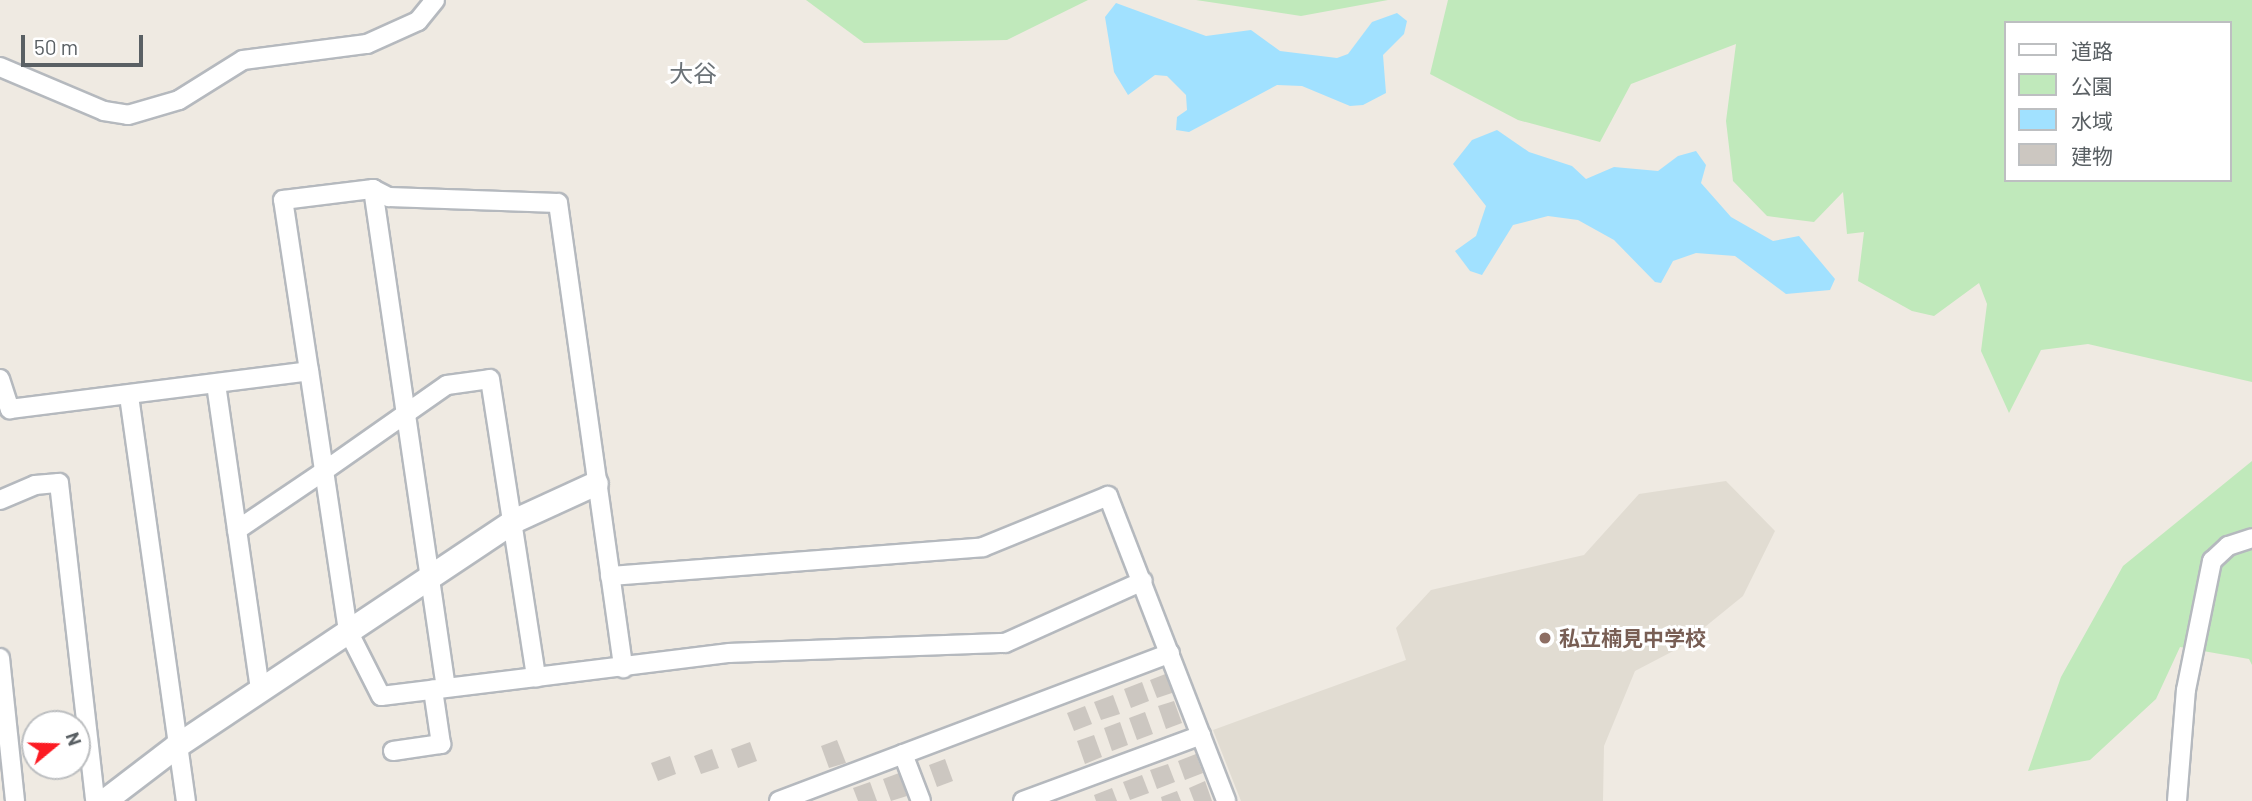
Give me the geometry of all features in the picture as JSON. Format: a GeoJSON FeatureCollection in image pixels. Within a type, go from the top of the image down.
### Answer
{"type":"FeatureCollection","features":[{"type":"Feature","properties":{"kind":"street"},"geometry":{"type":"LineString","coordinates":[[0,67],[104,111],[128,115],[179,100],[243,60],[367,44],[418,21],[435,0]]}},
{"type":"Feature","properties":{"kind":"street"},"geometry":{"type":"LineString","coordinates":[[373,189],[429,577],[441,744],[393,751]]}},
{"type":"Feature","properties":{"kind":"street"},"geometry":{"type":"LineString","coordinates":[[623,668],[558,203],[389,197],[373,189],[283,200],[348,631],[381,696],[623,668],[730,653],[1005,643],[1143,581]]}},
{"type":"Feature","properties":{"kind":"street"},"geometry":{"type":"LineString","coordinates":[[0,379],[10,409],[129,396],[309,371]]}},
{"type":"Feature","properties":{"kind":"street"},"geometry":{"type":"LineString","coordinates":[[237,530],[447,386],[490,379],[536,677]]}},
{"type":"Feature","properties":{"kind":"street"},"geometry":{"type":"LineString","coordinates":[[216,384],[260,690]]}},
{"type":"Feature","properties":{"kind":"street"},"geometry":{"type":"LineString","coordinates":[[129,396],[176,746],[186,801]]}},
{"type":"Feature","properties":{"kind":"street"},"geometry":{"type":"LineString","coordinates":[[0,500],[35,485],[59,483],[95,801]]}},
{"type":"Feature","properties":{"kind":"street"},"geometry":{"type":"LineString","coordinates":[[104,801],[176,746],[513,521],[596,483]]}},
{"type":"Feature","properties":{"kind":"street"},"geometry":{"type":"LineString","coordinates":[[610,576],[983,547],[1108,496],[1226,801]]}},
{"type":"Feature","properties":{"kind":"street"},"geometry":{"type":"LineString","coordinates":[[2177,801],[2186,690],[2212,561],[2228,546],[2252,538]]}},
{"type":"Feature","properties":{"kind":"street"},"geometry":{"type":"LineString","coordinates":[[779,801],[1170,653]]}},
{"type":"Feature","properties":{"kind":"street"},"geometry":{"type":"LineString","coordinates":[[0,658],[15,801]]}},
{"type":"Feature","properties":{"kind":"street"},"geometry":{"type":"LineString","coordinates":[[1023,801],[1201,735]]}},
{"type":"Feature","properties":{"kind":"street"},"geometry":{"type":"LineString","coordinates":[[902,754],[921,801]]}},
{"type":"Feature","properties":{"kind":"shaded area","name":"私立楠見中学校"},"geometry":{"type":"Polygon","coordinates":[[[1726,481],[1775,531],[1743,596],[1679,648],[1635,671],[1604,746],[1603,801],[1241,801],[1213,730],[1406,660],[1396,628],[1431,590],[1584,555],[1639,494],[1726,481]]]}},
{"type":"Feature","properties":{"kind":"green space"},"geometry":{"type":"Polygon","coordinates":[[[806,0],[1088,0],[1007,40],[864,43],[806,0]]]}},
{"type":"Feature","properties":{"kind":"green space"},"geometry":{"type":"Polygon","coordinates":[[[1196,0],[1388,0],[1301,16],[1196,0]]]}},
{"type":"Feature","properties":{"kind":"green space"},"geometry":{"type":"Polygon","coordinates":[[[1448,0],[2252,0],[2252,382],[2088,344],[2041,350],[2009,413],[1981,351],[1987,304],[1979,283],[1934,316],[1912,311],[1858,281],[1864,232],[1847,234],[1843,192],[1814,222],[1767,216],[1733,181],[1726,121],[1736,44],[1631,84],[1600,142],[1518,120],[1430,74],[1448,0]]]}},
{"type":"Feature","properties":{"kind":"green space"},"geometry":{"type":"Polygon","coordinates":[[[2252,461],[2252,665],[2249,659],[2180,647],[2156,699],[2090,760],[2028,771],[2061,677],[2123,566],[2252,461]]]}},
{"type":"Feature","properties":{"kind":"water"},"geometry":{"type":"Polygon","coordinates":[[[1116,3],[1206,36],[1251,30],[1280,51],[1337,58],[1348,54],[1372,22],[1397,13],[1407,21],[1404,34],[1383,55],[1386,93],[1363,105],[1350,106],[1302,86],[1277,85],[1189,132],[1176,130],[1177,117],[1187,110],[1186,95],[1167,76],[1155,75],[1128,95],[1114,72],[1105,17],[1116,3]]]}},
{"type":"Feature","properties":{"kind":"water"},"geometry":{"type":"Polygon","coordinates":[[[1497,130],[1529,152],[1572,166],[1586,179],[1614,167],[1658,171],[1678,156],[1696,151],[1706,165],[1701,183],[1731,217],[1773,241],[1799,236],[1835,279],[1830,290],[1786,294],[1735,256],[1696,253],[1673,261],[1661,283],[1655,282],[1614,240],[1578,220],[1548,216],[1513,225],[1482,275],[1470,271],[1455,251],[1476,236],[1486,206],[1453,164],[1472,140],[1497,130]]]}},
{"type":"Feature","properties":{"kind":"building"},"geometry":{"type":"Polygon","coordinates":[[[1168,673],[1175,692],[1157,698],[1150,680],[1168,673]]]}},
{"type":"Feature","properties":{"kind":"building"},"geometry":{"type":"Polygon","coordinates":[[[1142,682],[1149,701],[1131,708],[1124,689],[1142,682]]]}},
{"type":"Feature","properties":{"kind":"building"},"geometry":{"type":"Polygon","coordinates":[[[1113,695],[1120,714],[1101,720],[1094,702],[1113,695]]]}},
{"type":"Feature","properties":{"kind":"building"},"geometry":{"type":"Polygon","coordinates":[[[1174,701],[1182,723],[1166,729],[1158,706],[1174,701]]]}},
{"type":"Feature","properties":{"kind":"building"},"geometry":{"type":"Polygon","coordinates":[[[1085,706],[1092,724],[1074,731],[1067,713],[1085,706]]]}},
{"type":"Feature","properties":{"kind":"building"},"geometry":{"type":"Polygon","coordinates":[[[1145,712],[1153,734],[1137,740],[1129,718],[1145,712]]]}},
{"type":"Feature","properties":{"kind":"building"},"geometry":{"type":"Polygon","coordinates":[[[1120,722],[1128,745],[1112,751],[1104,728],[1120,722]]]}},
{"type":"Feature","properties":{"kind":"building"},"geometry":{"type":"Polygon","coordinates":[[[1094,735],[1102,757],[1085,764],[1077,741],[1094,735]]]}},
{"type":"Feature","properties":{"kind":"building"},"geometry":{"type":"Polygon","coordinates":[[[837,740],[846,763],[829,768],[821,746],[837,740]]]}},
{"type":"Feature","properties":{"kind":"building"},"geometry":{"type":"Polygon","coordinates":[[[750,742],[757,761],[738,768],[731,749],[750,742]]]}},
{"type":"Feature","properties":{"kind":"building"},"geometry":{"type":"Polygon","coordinates":[[[712,749],[719,768],[701,774],[694,756],[712,749]]]}},
{"type":"Feature","properties":{"kind":"building"},"geometry":{"type":"Polygon","coordinates":[[[1196,754],[1203,773],[1185,780],[1178,761],[1196,754]]]}},
{"type":"Feature","properties":{"kind":"building"},"geometry":{"type":"Polygon","coordinates":[[[670,756],[676,774],[658,781],[651,763],[670,756]]]}},
{"type":"Feature","properties":{"kind":"building"},"geometry":{"type":"Polygon","coordinates":[[[945,759],[953,781],[937,787],[929,765],[945,759]]]}},
{"type":"Feature","properties":{"kind":"building"},"geometry":{"type":"Polygon","coordinates":[[[1168,764],[1175,782],[1157,789],[1150,770],[1168,764]]]}},
{"type":"Feature","properties":{"kind":"building"},"geometry":{"type":"Polygon","coordinates":[[[899,773],[907,796],[891,801],[883,779],[899,773]]]}},
{"type":"Feature","properties":{"kind":"building"},"geometry":{"type":"Polygon","coordinates":[[[1142,775],[1149,793],[1130,800],[1123,782],[1142,775]]]}},
{"type":"Feature","properties":{"kind":"building"},"geometry":{"type":"Polygon","coordinates":[[[1205,781],[1212,801],[1194,801],[1189,788],[1205,781]]]}},
{"type":"Feature","properties":{"kind":"building"},"geometry":{"type":"Polygon","coordinates":[[[870,782],[877,801],[858,801],[853,788],[870,782]]]}},
{"type":"Feature","properties":{"kind":"building"},"geometry":{"type":"Polygon","coordinates":[[[1112,788],[1117,801],[1096,801],[1094,795],[1112,788]]]}},
{"type":"Feature","properties":{"kind":"building"},"geometry":{"type":"Polygon","coordinates":[[[1177,791],[1181,801],[1162,801],[1161,797],[1177,791]]]}},
{"type":"Feature","properties":{"kind":"place","name":"私立楠見中学校"},"geometry":{"type":"Point","coordinates":[1545,638]}},
{"type":"Feature","properties":{"kind":"district","name":"大谷"},"geometry":{"type":"Point","coordinates":[693,73]}}]}
